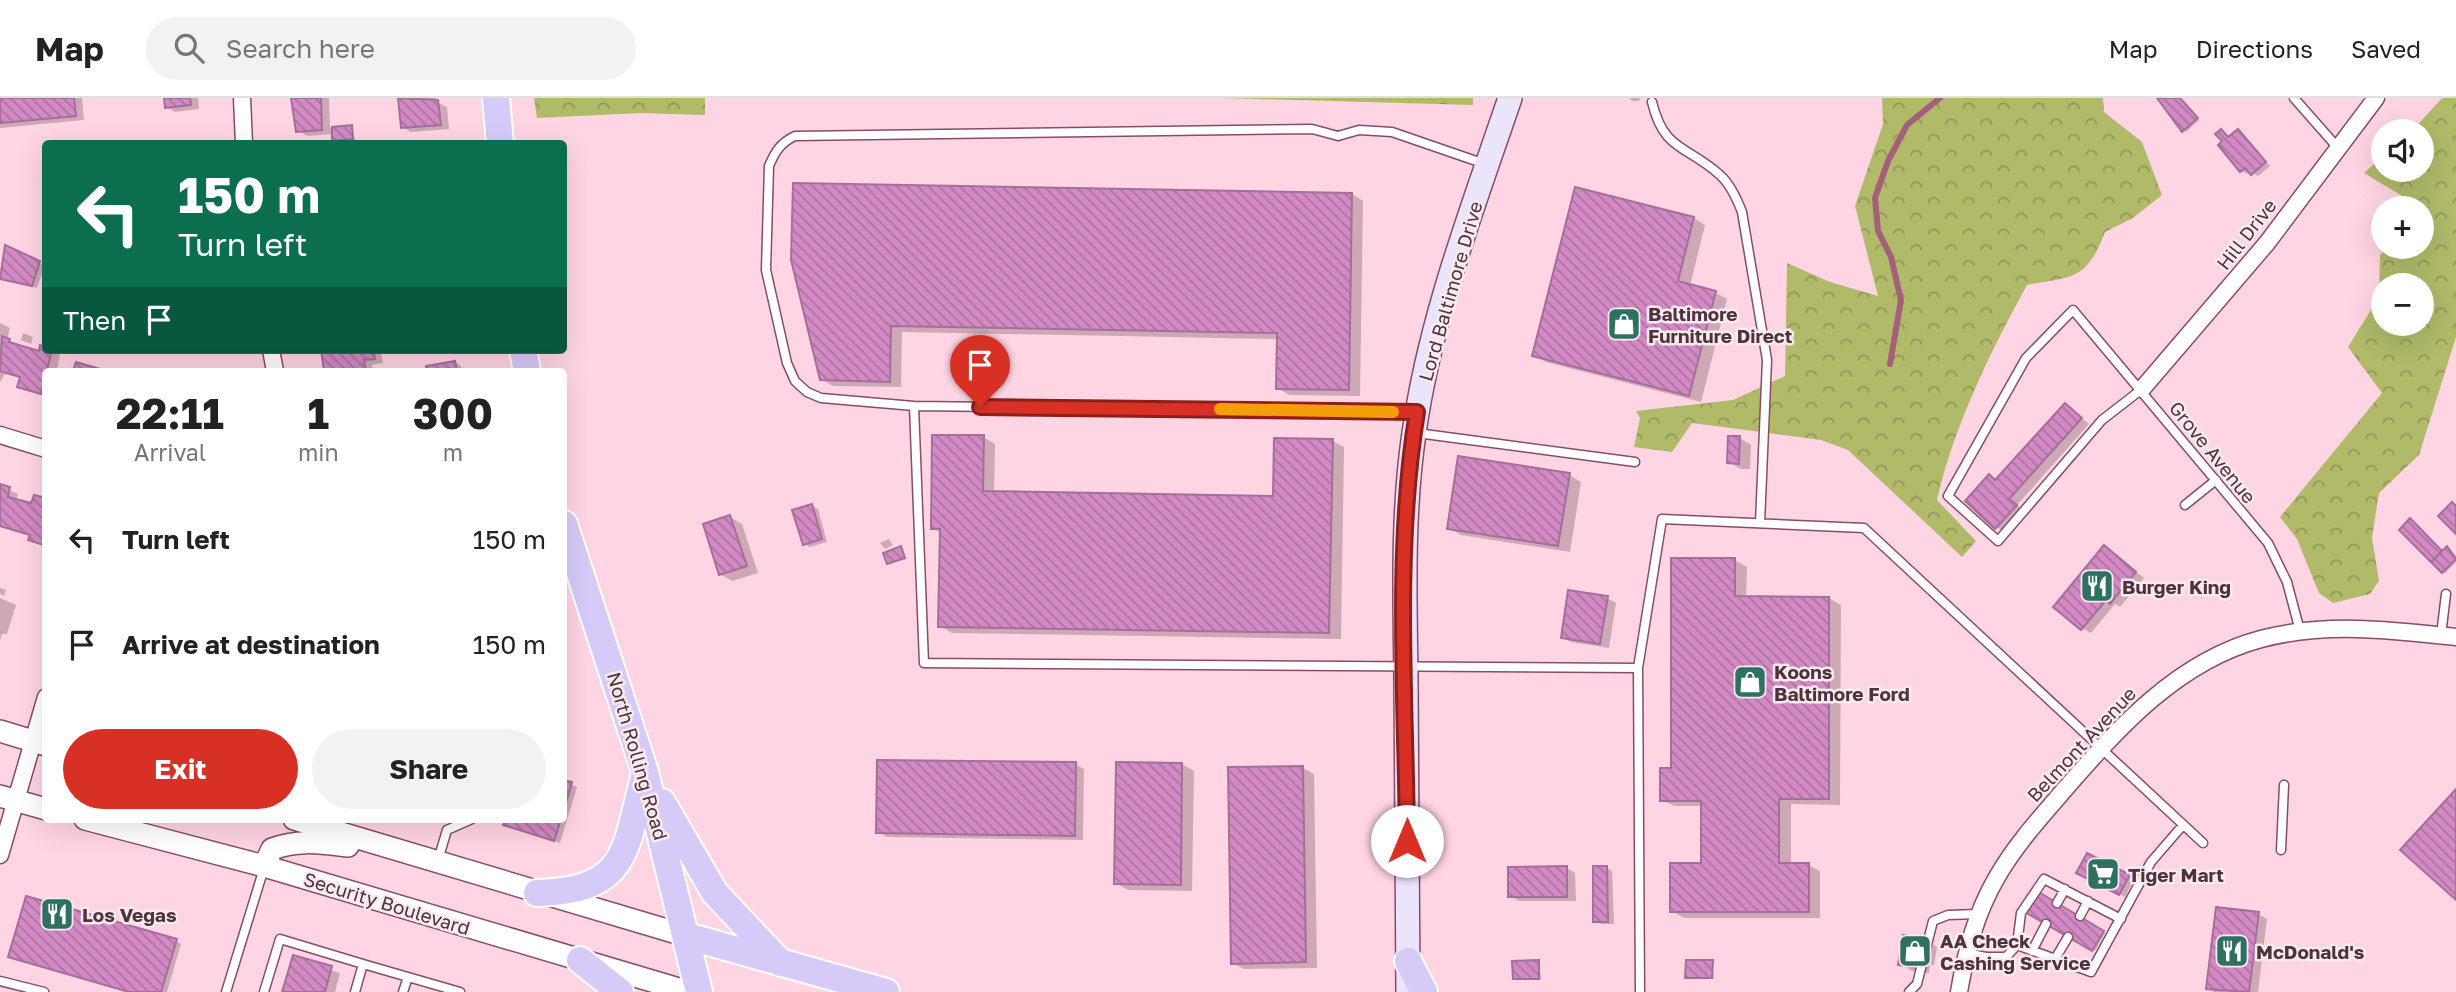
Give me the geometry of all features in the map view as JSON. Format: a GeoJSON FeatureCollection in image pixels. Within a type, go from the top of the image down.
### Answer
{"type":"FeatureCollection","features":[{"type":"Feature","properties":{"kind":"main road"},"geometry":{"type":"LineString","coordinates":[[496,98],[500,140]]}},
{"type":"Feature","properties":{"kind":"main road","name":"Lord Baltimore Drive"},"geometry":{"type":"LineString","coordinates":[[1408,992],[1405,557],[1416,422],[1424,374],[1447,286],[1510,98]]}},
{"type":"Feature","properties":{"kind":"main road","name":"North Rolling Road"},"geometry":{"type":"LineString","coordinates":[[567,533],[645,772],[699,992]]}},
{"type":"Feature","properties":{"kind":"main road"},"geometry":{"type":"LineString","coordinates":[[537,893],[572,892],[603,879],[622,857],[645,772]]}},
{"type":"Feature","properties":{"kind":"main road"},"geometry":{"type":"LineString","coordinates":[[645,772],[715,893],[781,963]]}},
{"type":"Feature","properties":{"kind":"main road"},"geometry":{"type":"LineString","coordinates":[[687,936],[886,992]]}},
{"type":"Feature","properties":{"kind":"main road"},"geometry":{"type":"LineString","coordinates":[[580,960],[620,992]]}},
{"type":"Feature","properties":{"kind":"main road"},"geometry":{"type":"LineString","coordinates":[[1408,961],[1424,992]]}},
{"type":"Feature","properties":{"kind":"street"},"geometry":{"type":"LineString","coordinates":[[242,98],[244,140]]}},
{"type":"Feature","properties":{"kind":"street","name":"Hill Drive"},"geometry":{"type":"LineString","coordinates":[[2142,390],[2237,281],[2376,98]]}},
{"type":"Feature","properties":{"kind":"street"},"geometry":{"type":"LineString","coordinates":[[0,435],[42,448]]}},
{"type":"Feature","properties":{"kind":"street","name":"Belmont Avenue"},"geometry":{"type":"LineString","coordinates":[[1959,992],[1966,953],[1979,914],[1997,878],[2022,839],[2100,749],[2145,704],[2182,676],[2216,656],[2259,639],[2300,631],[2392,630],[2449,636]]}},
{"type":"Feature","properties":{"kind":"street"},"geometry":{"type":"LineString","coordinates":[[0,855],[8,799],[39,743],[42,723]]}},
{"type":"Feature","properties":{"kind":"street"},"geometry":{"type":"LineString","coordinates":[[0,731],[39,743]]}},
{"type":"Feature","properties":{"kind":"street"},"geometry":{"type":"LineString","coordinates":[[8,799],[42,808]]}},
{"type":"Feature","properties":{"kind":"street","name":"Security Boulevard"},"geometry":{"type":"LineString","coordinates":[[100,823],[264,866],[689,992]]}},
{"type":"Feature","properties":{"kind":"street"},"geometry":{"type":"LineString","coordinates":[[307,823],[687,936]]}},
{"type":"Feature","properties":{"kind":"street"},"geometry":{"type":"LineString","coordinates":[[264,866],[272,849],[301,842],[413,855]]}},
{"type":"Feature","properties":{"kind":"lane"},"geometry":{"type":"LineString","coordinates":[[2294,98],[2338,148]]}},
{"type":"Feature","properties":{"kind":"lane"},"geometry":{"type":"LineString","coordinates":[[1652,102],[1664,135],[1720,175],[1735,195],[1742,212],[1767,360],[1760,523]]}},
{"type":"Feature","properties":{"kind":"lane"},"geometry":{"type":"LineString","coordinates":[[1487,165],[1376,129],[1338,136],[1297,129],[795,136],[785,141],[775,152],[767,181],[766,271],[787,363],[795,382],[807,392],[821,398],[914,406],[1416,422],[1635,462]]}},
{"type":"Feature","properties":{"kind":"lane","name":"Grove Avenue"},"geometry":{"type":"LineString","coordinates":[[2142,390],[2102,420],[1998,541],[1948,496],[2026,358],[2073,310],[2142,390],[2216,480],[2279,562],[2300,631]]}},
{"type":"Feature","properties":{"kind":"lane"},"geometry":{"type":"LineString","coordinates":[[914,406],[924,663],[1638,668]]}},
{"type":"Feature","properties":{"kind":"lane"},"geometry":{"type":"LineString","coordinates":[[2185,505],[2216,480]]}},
{"type":"Feature","properties":{"kind":"lane"},"geometry":{"type":"LineString","coordinates":[[1640,992],[1638,668],[1662,519],[1864,528],[2203,844]]}},
{"type":"Feature","properties":{"kind":"lane"},"geometry":{"type":"LineString","coordinates":[[2446,594],[2449,636]]}},
{"type":"Feature","properties":{"kind":"lane"},"geometry":{"type":"LineString","coordinates":[[2281,850],[2284,785]]}},
{"type":"Feature","properties":{"kind":"lane"},"geometry":{"type":"LineString","coordinates":[[438,862],[447,830],[463,823]]}},
{"type":"Feature","properties":{"kind":"lane"},"geometry":{"type":"LineString","coordinates":[[2017,945],[2091,972],[2151,862],[2183,825]]}},
{"type":"Feature","properties":{"kind":"lane"},"geometry":{"type":"LineString","coordinates":[[226,992],[264,866]]}},
{"type":"Feature","properties":{"kind":"lane"},"geometry":{"type":"LineString","coordinates":[[1966,953],[2006,957],[2017,945],[2021,912],[2044,878],[2121,919]]}},
{"type":"Feature","properties":{"kind":"lane"},"geometry":{"type":"LineString","coordinates":[[2057,903],[2065,889]]}},
{"type":"Feature","properties":{"kind":"lane"},"geometry":{"type":"LineString","coordinates":[[2080,916],[2088,901]]}},
{"type":"Feature","properties":{"kind":"lane"},"geometry":{"type":"LineString","coordinates":[[1909,992],[1917,984],[1933,921],[1948,915],[1979,914]]}},
{"type":"Feature","properties":{"kind":"lane"},"geometry":{"type":"LineString","coordinates":[[2032,951],[2046,924]]}},
{"type":"Feature","properties":{"kind":"lane"},"geometry":{"type":"LineString","coordinates":[[2055,960],[2068,937]]}},
{"type":"Feature","properties":{"kind":"lane"},"geometry":{"type":"LineString","coordinates":[[264,992],[280,939],[460,992]]}},
{"type":"Feature","properties":{"kind":"lane"},"geometry":{"type":"LineString","coordinates":[[355,992],[363,964]]}},
{"type":"Feature","properties":{"kind":"lane"},"geometry":{"type":"LineString","coordinates":[[403,992],[408,977]]}},
{"type":"Feature","properties":{"kind":"lane"},"geometry":{"type":"LineString","coordinates":[[0,981],[44,992]]}},
{"type":"Feature","properties":{"kind":"green space"},"geometry":{"type":"Polygon","coordinates":[[[534,98],[705,98],[705,115],[641,113],[537,118],[534,98]]]}},
{"type":"Feature","properties":{"kind":"green space"},"geometry":{"type":"Polygon","coordinates":[[[1221,98],[1473,98],[1473,105],[1221,98]]]}},
{"type":"Feature","properties":{"kind":"green space"},"geometry":{"type":"Polygon","coordinates":[[[1882,98],[2103,98],[2104,112],[2142,142],[2162,195],[2133,218],[2105,232],[2091,260],[2076,274],[2027,285],[1963,417],[1937,500],[1976,541],[1962,557],[1848,450],[1821,440],[1692,423],[1672,452],[1634,447],[1640,418],[1636,411],[1733,400],[1785,376],[1787,263],[1830,282],[1878,296],[1855,206],[1883,124],[1882,98]]]}},
{"type":"Feature","properties":{"kind":"green space"},"geometry":{"type":"Polygon","coordinates":[[[2442,98],[2456,98],[2456,337],[2419,455],[2379,493],[2372,538],[2379,581],[2370,594],[2333,603],[2319,593],[2297,539],[2280,517],[2382,393],[2348,347],[2371,310],[2371,336],[2434,336],[2434,273],[2380,273],[2380,259],[2434,259],[2434,196],[2402,196],[2379,182],[2434,182],[2434,119],[2423,119],[2442,98]]]}},
{"type":"Feature","properties":{"kind":"green space"},"geometry":{"type":"Polygon","coordinates":[[[2371,167],[2371,177],[2364,173],[2371,167]]]}},
{"type":"Feature","properties":{"kind":"building"},"geometry":{"type":"Polygon","coordinates":[[[0,98],[74,98],[76,116],[0,123],[0,98]]]}},
{"type":"Feature","properties":{"kind":"building"},"geometry":{"type":"Polygon","coordinates":[[[164,98],[190,98],[191,105],[165,108],[164,98]]]}},
{"type":"Feature","properties":{"kind":"building"},"geometry":{"type":"Polygon","coordinates":[[[291,98],[321,98],[322,130],[296,132],[291,98]]]}},
{"type":"Feature","properties":{"kind":"building"},"geometry":{"type":"Polygon","coordinates":[[[398,98],[438,100],[441,125],[401,128],[398,98]]]}},
{"type":"Feature","properties":{"kind":"building"},"geometry":{"type":"Polygon","coordinates":[[[2157,98],[2180,98],[2198,118],[2182,132],[2157,98]]]}},
{"type":"Feature","properties":{"kind":"building"},"geometry":{"type":"Polygon","coordinates":[[[352,125],[353,139],[332,140],[332,127],[352,125]]]}},
{"type":"Feature","properties":{"kind":"building"},"geometry":{"type":"Polygon","coordinates":[[[2221,129],[2228,137],[2238,129],[2266,162],[2251,175],[2245,168],[2240,172],[2218,145],[2222,141],[2215,134],[2221,129]]]}},
{"type":"Feature","properties":{"kind":"building"},"geometry":{"type":"Polygon","coordinates":[[[793,183],[1352,193],[1349,390],[1276,389],[1277,333],[891,326],[890,382],[820,380],[791,260],[793,183]]]}},
{"type":"Feature","properties":{"kind":"building","name":"Baltimore Furniture Direct"},"geometry":{"type":"Polygon","coordinates":[[[1575,187],[1694,217],[1678,281],[1716,291],[1689,396],[1532,356],[1575,187]]]}},
{"type":"Feature","properties":{"kind":"building"},"geometry":{"type":"Polygon","coordinates":[[[5,245],[40,261],[32,286],[0,279],[5,245]]]}},
{"type":"Feature","properties":{"kind":"building"},"geometry":{"type":"Polygon","coordinates":[[[2,336],[10,339],[9,342],[39,351],[42,346],[42,354],[51,354],[48,368],[42,368],[41,394],[17,387],[20,377],[0,371],[2,336]]]}},
{"type":"Feature","properties":{"kind":"building"},"geometry":{"type":"Polygon","coordinates":[[[322,354],[374,354],[375,359],[364,360],[365,368],[324,368],[322,354]]]}},
{"type":"Feature","properties":{"kind":"building"},"geometry":{"type":"Polygon","coordinates":[[[455,361],[456,368],[426,368],[455,361]]]}},
{"type":"Feature","properties":{"kind":"building"},"geometry":{"type":"Polygon","coordinates":[[[76,362],[97,368],[74,368],[76,362]]]}},
{"type":"Feature","properties":{"kind":"building"},"geometry":{"type":"Polygon","coordinates":[[[2065,403],[2082,418],[2009,499],[2017,505],[1995,529],[1965,501],[1989,474],[1995,480],[2065,403]]]}},
{"type":"Feature","properties":{"kind":"building"},"geometry":{"type":"Polygon","coordinates":[[[932,435],[984,435],[983,491],[1273,496],[1274,438],[1333,439],[1329,633],[938,627],[940,529],[931,529],[932,435]]]}},
{"type":"Feature","properties":{"kind":"building"},"geometry":{"type":"Polygon","coordinates":[[[1728,436],[1740,436],[1739,464],[1727,463],[1728,436]]]}},
{"type":"Feature","properties":{"kind":"building"},"geometry":{"type":"Polygon","coordinates":[[[1458,456],[1570,473],[1558,546],[1447,529],[1458,456]]]}},
{"type":"Feature","properties":{"kind":"building"},"geometry":{"type":"Polygon","coordinates":[[[0,484],[10,487],[8,497],[31,503],[34,495],[42,497],[42,545],[28,540],[30,535],[0,526],[0,484]]]}},
{"type":"Feature","properties":{"kind":"building"},"geometry":{"type":"Polygon","coordinates":[[[2452,502],[2456,506],[2456,534],[2438,516],[2452,502]]]}},
{"type":"Feature","properties":{"kind":"building"},"geometry":{"type":"Polygon","coordinates":[[[812,504],[822,539],[803,545],[792,510],[812,504]]]}},
{"type":"Feature","properties":{"kind":"building"},"geometry":{"type":"Polygon","coordinates":[[[730,515],[747,566],[719,575],[703,524],[730,515]]]}},
{"type":"Feature","properties":{"kind":"building"},"geometry":{"type":"Polygon","coordinates":[[[2410,518],[2442,551],[2431,562],[2399,530],[2410,518]]]}},
{"type":"Feature","properties":{"kind":"building","name":"Burger King"},"geometry":{"type":"Polygon","coordinates":[[[2104,545],[2136,572],[2110,604],[2106,600],[2081,630],[2053,607],[2104,545]]]}},
{"type":"Feature","properties":{"kind":"building"},"geometry":{"type":"Polygon","coordinates":[[[901,546],[905,558],[887,564],[883,553],[901,546]]]}},
{"type":"Feature","properties":{"kind":"building"},"geometry":{"type":"Polygon","coordinates":[[[2447,546],[2456,559],[2442,573],[2431,562],[2447,546]]]}},
{"type":"Feature","properties":{"kind":"building","name":"Koons Baltimore Ford"},"geometry":{"type":"Polygon","coordinates":[[[1671,558],[1735,558],[1735,596],[1829,597],[1829,799],[1779,799],[1779,863],[1809,863],[1809,912],[1670,912],[1670,863],[1701,863],[1701,801],[1660,801],[1660,768],[1671,768],[1671,558]]]}},
{"type":"Feature","properties":{"kind":"building"},"geometry":{"type":"Polygon","coordinates":[[[1568,590],[1608,596],[1600,644],[1561,638],[1568,590]]]}},
{"type":"Feature","properties":{"kind":"building"},"geometry":{"type":"Polygon","coordinates":[[[877,760],[1076,762],[1075,836],[876,833],[877,760]]]}},
{"type":"Feature","properties":{"kind":"building"},"geometry":{"type":"Polygon","coordinates":[[[1116,762],[1182,763],[1181,885],[1114,884],[1116,762]]]}},
{"type":"Feature","properties":{"kind":"building"},"geometry":{"type":"Polygon","coordinates":[[[1303,766],[1306,962],[1231,964],[1228,767],[1303,766]]]}},
{"type":"Feature","properties":{"kind":"building"},"geometry":{"type":"Polygon","coordinates":[[[567,781],[572,782],[567,800],[567,781]]]}},
{"type":"Feature","properties":{"kind":"building"},"geometry":{"type":"Polygon","coordinates":[[[2456,789],[2456,900],[2400,850],[2456,789]]]}},
{"type":"Feature","properties":{"kind":"building"},"geometry":{"type":"Polygon","coordinates":[[[504,823],[560,823],[554,841],[503,825],[504,823]]]}},
{"type":"Feature","properties":{"kind":"building","name":"Tiger Mart"},"geometry":{"type":"Polygon","coordinates":[[[2087,853],[2130,875],[2119,895],[2076,873],[2087,853]]]}},
{"type":"Feature","properties":{"kind":"building"},"geometry":{"type":"Polygon","coordinates":[[[1567,866],[1567,897],[1508,897],[1508,867],[1567,866]]]}},
{"type":"Feature","properties":{"kind":"building"},"geometry":{"type":"Polygon","coordinates":[[[1593,866],[1607,866],[1608,922],[1593,922],[1593,866]]]}},
{"type":"Feature","properties":{"kind":"building"},"geometry":{"type":"Polygon","coordinates":[[[2037,891],[2104,931],[2092,951],[2025,912],[2037,891]]]}},
{"type":"Feature","properties":{"kind":"building"},"geometry":{"type":"Polygon","coordinates":[[[26,896],[177,939],[161,992],[129,992],[8,957],[26,896]]]}},
{"type":"Feature","properties":{"kind":"building","name":"McDonald's"},"geometry":{"type":"Polygon","coordinates":[[[2216,907],[2259,912],[2249,992],[2206,989],[2216,907]]]}},
{"type":"Feature","properties":{"kind":"building"},"geometry":{"type":"Polygon","coordinates":[[[1903,935],[1926,939],[1922,960],[1918,959],[1917,968],[1898,965],[1903,935]]]}},
{"type":"Feature","properties":{"kind":"building"},"geometry":{"type":"Polygon","coordinates":[[[293,955],[332,966],[325,992],[282,992],[293,955]]]}},
{"type":"Feature","properties":{"kind":"building"},"geometry":{"type":"Polygon","coordinates":[[[1539,960],[1539,979],[1513,979],[1512,961],[1539,960]]]}},
{"type":"Feature","properties":{"kind":"building"},"geometry":{"type":"Polygon","coordinates":[[[1686,960],[1713,960],[1712,978],[1685,978],[1686,960]]]}},
{"type":"Feature","properties":{"kind":"waterway"},"geometry":{"type":"LineString","coordinates":[[1890,364],[1901,300],[1891,257],[1878,231],[1875,198],[1888,161],[1907,125],[1940,98]]}},
{"type":"Feature","properties":{"kind":"slow traffic"},"geometry":{"type":"LineString","coordinates":[[1220,409],[1393,412]]}},
{"type":"Feature","properties":{"kind":"place","name":"Baltimore Furniture Direct"},"geometry":{"type":"Point","coordinates":[1624,324]}},
{"type":"Feature","properties":{"kind":"place","name":"Burger King"},"geometry":{"type":"Point","coordinates":[2097,586]}},
{"type":"Feature","properties":{"kind":"place","name":"Koons Baltimore Ford"},"geometry":{"type":"Point","coordinates":[1750,682]}},
{"type":"Feature","properties":{"kind":"place","name":"Tiger Mart"},"geometry":{"type":"Point","coordinates":[2103,874]}},
{"type":"Feature","properties":{"kind":"place","name":"Los Vegas"},"geometry":{"type":"Point","coordinates":[57,914]}},
{"type":"Feature","properties":{"kind":"place","name":"AA Check Cashing Service"},"geometry":{"type":"Point","coordinates":[1915,951]}},
{"type":"Feature","properties":{"kind":"place","name":"McDonald's"},"geometry":{"type":"Point","coordinates":[2232,951]}},
{"type":"Feature","properties":{"kind":"route"},"geometry":{"type":"LineString","coordinates":[[980,407],[1417,412],[1407,493],[1404,570],[1407,841]]}}]}
